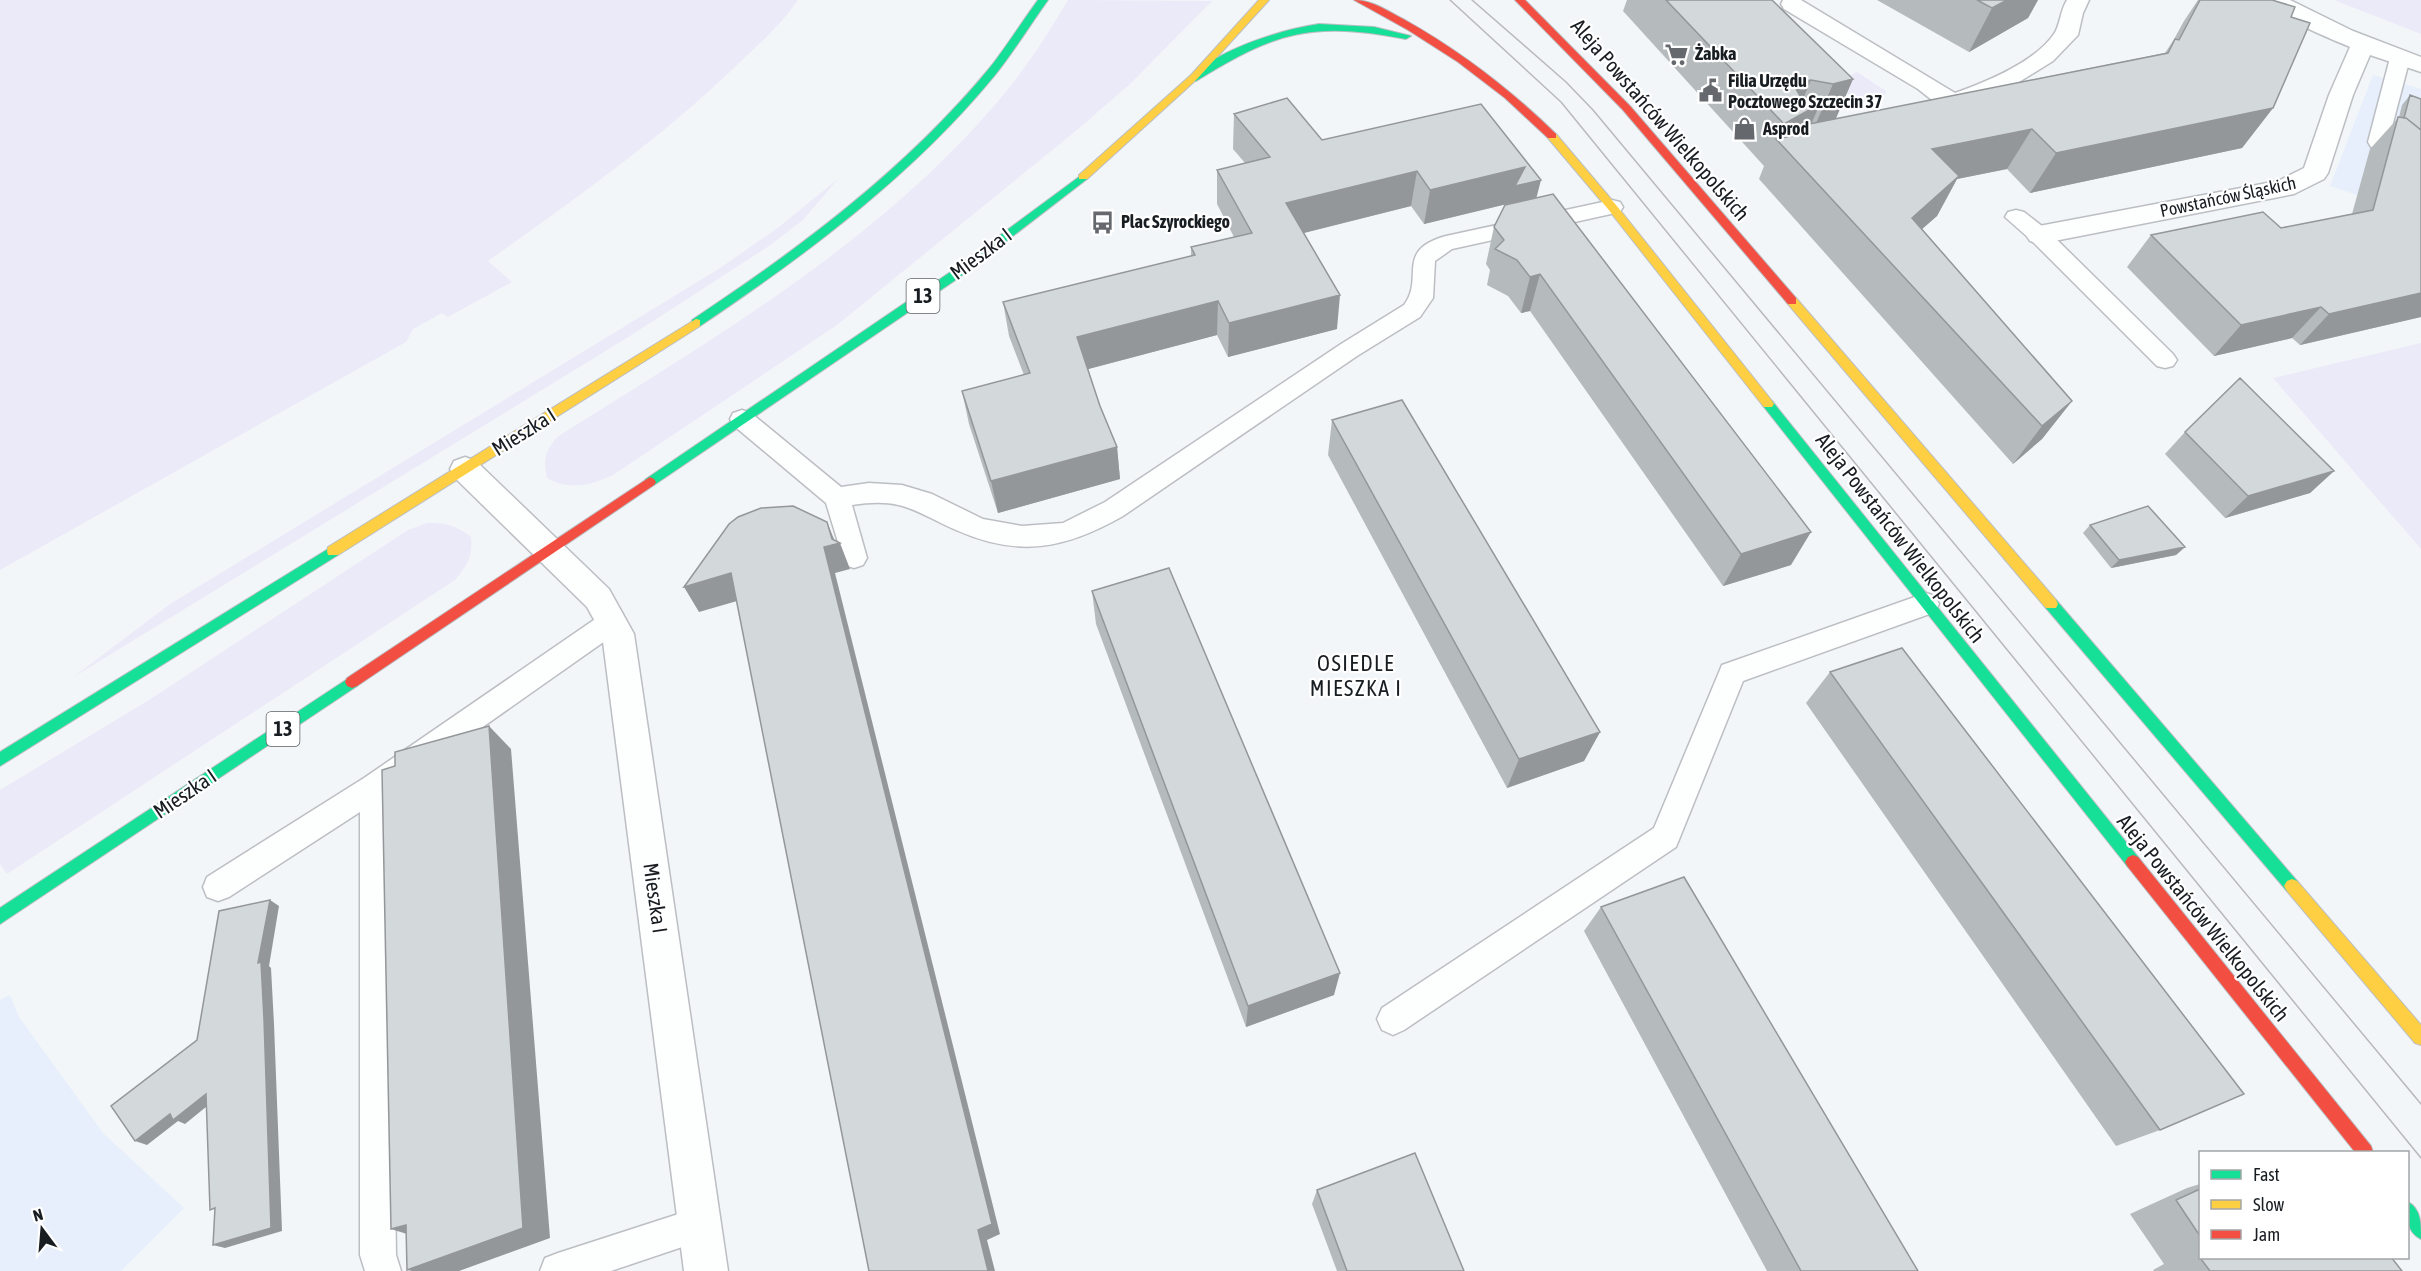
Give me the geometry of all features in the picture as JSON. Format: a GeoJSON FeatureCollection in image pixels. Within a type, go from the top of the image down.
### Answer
{"type":"FeatureCollection","features":[{"type":"Feature","properties":{"kind":"street","name":"Mieszka I"},"geometry":{"type":"LineString","coordinates":[[0,760],[726,303],[829,228],[907,161],[951,115],[1002,58],[1043,0]]}},
{"type":"Feature","properties":{"kind":"street","name":"Mieszka I"},"geometry":{"type":"LineString","coordinates":[[0,917],[548,551],[950,278],[1106,158],[1193,79],[1264,0]]}},
{"type":"Feature","properties":{"kind":"street","name":"Aleja Powstańców Wielkopolskich"},"geometry":{"type":"LineString","coordinates":[[1359,0],[1402,21],[1465,61],[1530,112],[1612,207],[1926,604],[2364,1151]]}},
{"type":"Feature","properties":{"kind":"street","name":"Aleja Powstańców Wielkopolskich"},"geometry":{"type":"LineString","coordinates":[[1520,0],[1566,42],[1614,93],[2421,1037]]}},
{"type":"Feature","properties":{"kind":"street"},"geometry":{"type":"LineString","coordinates":[[1923,111],[1984,92],[2029,67],[2060,44],[2068,32],[2070,15],[2078,0]]}},
{"type":"Feature","properties":{"kind":"street"},"geometry":{"type":"LineString","coordinates":[[2273,0],[2312,22],[2410,62]]}},
{"type":"Feature","properties":{"kind":"street"},"geometry":{"type":"LineString","coordinates":[[1792,4],[1926,84],[1953,103]]}},
{"type":"Feature","properties":{"kind":"street"},"geometry":{"type":"LineString","coordinates":[[1193,79],[1249,44],[1294,30],[1326,26],[1359,27],[1389,32],[1425,43],[1465,61]]}},
{"type":"Feature","properties":{"kind":"street","name":"Powstańców Śląskich"},"geometry":{"type":"LineString","coordinates":[[2039,235],[2285,188],[2302,181],[2315,173],[2341,95],[2363,44]]}},
{"type":"Feature","properties":{"kind":"street","name":"Mieszka I"},"geometry":{"type":"LineString","coordinates":[[465,469],[597,598],[613,621],[618,634],[706,1271]]}},
{"type":"Feature","properties":{"kind":"street"},"geometry":{"type":"LineString","coordinates":[[2409,1212],[2421,1230]]}},
{"type":"Feature","properties":{"kind":"lane"},"geometry":{"type":"LineString","coordinates":[[2378,142],[2410,62]]}},
{"type":"Feature","properties":{"kind":"lane"},"geometry":{"type":"LineString","coordinates":[[837,498],[860,493],[891,493],[923,501],[970,525],[1023,535],[1056,535],[1082,526],[1120,505],[1349,350],[1412,311],[1422,298],[1424,259],[1433,250],[1446,243],[1612,207]]}},
{"type":"Feature","properties":{"kind":"lane"},"geometry":{"type":"LineString","coordinates":[[2016,218],[2039,235],[2165,360]]}},
{"type":"Feature","properties":{"kind":"lane"},"geometry":{"type":"LineString","coordinates":[[742,419],[837,498],[854,558]]}},
{"type":"Feature","properties":{"kind":"lane"},"geometry":{"type":"LineString","coordinates":[[1393,1019],[1665,837],[1732,673],[1926,604]]}},
{"type":"Feature","properties":{"kind":"lane"},"geometry":{"type":"LineString","coordinates":[[219,887],[374,787],[613,621]]}},
{"type":"Feature","properties":{"kind":"lane"},"geometry":{"type":"LineString","coordinates":[[374,787],[378,1255],[383,1271]]}},
{"type":"Feature","properties":{"kind":"lane"},"geometry":{"type":"LineString","coordinates":[[558,1271],[700,1224]]}},
{"type":"Feature","properties":{"kind":"shaded area"},"geometry":{"type":"Polygon","coordinates":[[[0,0],[798,0],[761,42],[677,119],[584,192],[488,261],[512,282],[448,317],[442,313],[413,329],[406,342],[0,570],[0,0]]]}},
{"type":"Feature","properties":{"kind":"shaded area"},"geometry":{"type":"Polygon","coordinates":[[[1068,0],[1212,1],[1130,84],[1077,130],[837,325],[613,475],[580,485],[564,484],[547,478],[546,456],[557,437],[677,362],[795,283],[905,195],[957,147],[1004,94],[1038,48],[1068,0]]]}},
{"type":"Feature","properties":{"kind":"shaded area"},"geometry":{"type":"Polygon","coordinates":[[[2334,0],[2421,0],[2421,34],[2334,0]]]}},
{"type":"Feature","properties":{"kind":"shaded area"},"geometry":{"type":"Polygon","coordinates":[[[1857,72],[1886,91],[1884,96],[1858,105],[1837,82],[1857,72]]]}},
{"type":"Feature","properties":{"kind":"shaded area"},"geometry":{"type":"Polygon","coordinates":[[[2373,75],[2421,89],[2421,214],[2411,213],[2330,186],[2373,75]]]}},
{"type":"Feature","properties":{"kind":"shaded area"},"geometry":{"type":"Polygon","coordinates":[[[838,179],[803,220],[769,246],[630,336],[72,678],[170,604],[717,270],[775,230],[838,179]]]}},
{"type":"Feature","properties":{"kind":"shaded area"},"geometry":{"type":"Polygon","coordinates":[[[2421,343],[2421,549],[2273,378],[2421,343]]]}},
{"type":"Feature","properties":{"kind":"shaded area"},"geometry":{"type":"Polygon","coordinates":[[[427,523],[450,526],[471,537],[468,560],[455,580],[7,874],[0,864],[0,790],[149,700],[408,530],[427,523]]]}},
{"type":"Feature","properties":{"kind":"shaded area"},"geometry":{"type":"Polygon","coordinates":[[[10,995],[19,1017],[103,1133],[184,1208],[121,1271],[0,1271],[0,1000],[10,995]]]}},
{"type":"Feature","properties":{"kind":"building"},"geometry":{"type":"Polygon","coordinates":[[[1666,0],[1772,0],[1853,79],[1833,84],[1811,80],[1801,82],[1796,89],[1800,96],[1820,104],[1784,124],[1666,0]]]}},
{"type":"Feature","properties":{"kind":"building"},"geometry":{"type":"Polygon","coordinates":[[[1977,0],[2007,0],[1992,8],[1977,0]]]}},
{"type":"Feature","properties":{"kind":"building"},"geometry":{"type":"Polygon","coordinates":[[[2200,0],[2272,0],[2295,7],[2291,17],[2310,23],[2273,108],[2056,153],[2032,129],[1932,149],[1959,176],[1912,218],[2072,401],[2042,426],[1776,139],[1791,136],[1784,129],[2168,53],[2175,39],[2179,40],[2200,0]]]}},
{"type":"Feature","properties":{"kind":"building"},"geometry":{"type":"Polygon","coordinates":[[[2410,95],[2421,99],[2421,130],[2404,118],[2410,95]]]}},
{"type":"Feature","properties":{"kind":"building"},"geometry":{"type":"Polygon","coordinates":[[[1287,98],[1322,140],[1481,104],[1541,180],[1515,186],[1525,167],[1430,190],[1417,171],[1286,203],[1340,295],[1229,323],[1218,301],[1077,337],[1100,406],[1117,447],[991,481],[962,391],[1030,373],[1003,302],[1195,255],[1191,247],[1252,233],[1217,170],[1270,157],[1234,114],[1287,98]]]}},
{"type":"Feature","properties":{"kind":"building"},"geometry":{"type":"Polygon","coordinates":[[[2398,117],[2406,118],[2421,130],[2421,293],[2329,314],[2321,307],[2241,325],[2151,235],[2263,212],[2281,228],[2373,210],[2398,117]]]}},
{"type":"Feature","properties":{"kind":"building"},"geometry":{"type":"Polygon","coordinates":[[[1553,194],[1811,532],[1741,554],[1540,274],[1530,277],[1517,260],[1495,249],[1504,240],[1494,227],[1505,205],[1553,194]]]}},
{"type":"Feature","properties":{"kind":"building"},"geometry":{"type":"Polygon","coordinates":[[[2240,378],[2334,471],[2248,496],[2185,432],[2240,378]]]}},
{"type":"Feature","properties":{"kind":"building"},"geometry":{"type":"Polygon","coordinates":[[[1402,400],[1600,732],[1519,759],[1332,420],[1402,400]]]}},
{"type":"Feature","properties":{"kind":"building"},"geometry":{"type":"Polygon","coordinates":[[[793,506],[827,522],[832,539],[840,543],[824,547],[992,1224],[978,1230],[988,1271],[869,1271],[731,573],[684,587],[729,524],[738,517],[761,508],[793,506]]]}},
{"type":"Feature","properties":{"kind":"building"},"geometry":{"type":"Polygon","coordinates":[[[2148,506],[2185,547],[2119,560],[2090,525],[2148,506]]]}},
{"type":"Feature","properties":{"kind":"building"},"geometry":{"type":"Polygon","coordinates":[[[1169,568],[1340,973],[1248,1006],[1092,591],[1169,568]]]}},
{"type":"Feature","properties":{"kind":"building"},"geometry":{"type":"Polygon","coordinates":[[[1902,648],[2244,1094],[2160,1130],[1830,672],[1902,648]]]}},
{"type":"Feature","properties":{"kind":"building"},"geometry":{"type":"Polygon","coordinates":[[[489,726],[523,1228],[407,1270],[406,1225],[391,1229],[382,770],[395,766],[395,752],[489,726]]]}},
{"type":"Feature","properties":{"kind":"building"},"geometry":{"type":"Polygon","coordinates":[[[1684,877],[1918,1271],[1801,1271],[1601,907],[1684,877]]]}},
{"type":"Feature","properties":{"kind":"building"},"geometry":{"type":"Polygon","coordinates":[[[270,900],[258,963],[261,962],[264,1019],[271,1228],[213,1245],[215,1208],[210,1210],[206,1094],[173,1120],[170,1114],[135,1141],[111,1106],[197,1040],[219,911],[270,900]]]}},
{"type":"Feature","properties":{"kind":"building"},"geometry":{"type":"Polygon","coordinates":[[[1415,1153],[1464,1271],[1347,1271],[1317,1190],[1415,1153]]]}},
{"type":"Feature","properties":{"kind":"building"},"geometry":{"type":"Polygon","coordinates":[[[2199,1189],[2199,1234],[2176,1200],[2199,1189]]]}},
{"type":"Feature","properties":{"kind":"building"},"geometry":{"type":"Polygon","coordinates":[[[2201,1259],[2393,1259],[2402,1271],[2210,1271],[2201,1259]]]}},
{"type":"Feature","properties":{"kind":"tram line"},"geometry":{"type":"LineString","coordinates":[[1450,0],[1561,102],[2421,1158]]}},
{"type":"Feature","properties":{"kind":"tram line"},"geometry":{"type":"LineString","coordinates":[[1472,0],[1566,82],[1593,110],[2421,1104]]}},
{"type":"Feature","properties":{"kind":"traffic: fast"},"geometry":{"type":"LineString","coordinates":[[696,323],[776,268],[889,177],[958,110],[990,74],[1043,0]]}},
{"type":"Feature","properties":{"kind":"traffic: fast"},"geometry":{"type":"LineString","coordinates":[[1193,79],[1246,48],[1270,37],[1294,30],[1345,27],[1406,36]]}},
{"type":"Feature","properties":{"kind":"traffic: fast"},"geometry":{"type":"LineString","coordinates":[[650,482],[953,276],[1083,177]]}},
{"type":"Feature","properties":{"kind":"traffic: fast"},"geometry":{"type":"LineString","coordinates":[[1768,404],[2133,862]]}},
{"type":"Feature","properties":{"kind":"traffic: fast"},"geometry":{"type":"LineString","coordinates":[[0,760],[333,551]]}},
{"type":"Feature","properties":{"kind":"traffic: fast"},"geometry":{"type":"LineString","coordinates":[[2051,604],[2292,886]]}},
{"type":"Feature","properties":{"kind":"traffic: fast"},"geometry":{"type":"LineString","coordinates":[[0,917],[352,682]]}},
{"type":"Feature","properties":{"kind":"traffic: fast"},"geometry":{"type":"LineString","coordinates":[[2409,1212],[2421,1230]]}},
{"type":"Feature","properties":{"kind":"traffic: slow"},"geometry":{"type":"LineString","coordinates":[[1083,177],[1194,77],[1264,0]]}},
{"type":"Feature","properties":{"kind":"traffic: slow"},"geometry":{"type":"LineString","coordinates":[[1552,136],[1612,207],[1768,404]]}},
{"type":"Feature","properties":{"kind":"traffic: slow"},"geometry":{"type":"LineString","coordinates":[[1792,301],[2051,604]]}},
{"type":"Feature","properties":{"kind":"traffic: slow"},"geometry":{"type":"LineString","coordinates":[[333,551],[696,323]]}},
{"type":"Feature","properties":{"kind":"traffic: slow"},"geometry":{"type":"LineString","coordinates":[[2292,886],[2421,1037]]}},
{"type":"Feature","properties":{"kind":"traffic: jam"},"geometry":{"type":"LineString","coordinates":[[1359,0],[1437,43],[1462,60],[1509,96],[1552,136]]}},
{"type":"Feature","properties":{"kind":"traffic: jam"},"geometry":{"type":"LineString","coordinates":[[1520,0],[1627,108],[1792,301]]}},
{"type":"Feature","properties":{"kind":"traffic: jam"},"geometry":{"type":"LineString","coordinates":[[352,682],[650,482]]}},
{"type":"Feature","properties":{"kind":"traffic: jam"},"geometry":{"type":"LineString","coordinates":[[2133,862],[2364,1151]]}},
{"type":"Feature","properties":{"kind":"place","name":"Żabka"},"geometry":{"type":"Point","coordinates":[1677,54]}},
{"type":"Feature","properties":{"kind":"place","name":"Filia Urzędu Pocztowego Szczecin 37"},"geometry":{"type":"Point","coordinates":[1710,91]}},
{"type":"Feature","properties":{"kind":"place","name":"Asprod"},"geometry":{"type":"Point","coordinates":[1745,129]}},
{"type":"Feature","properties":{"kind":"place","name":"Plac Szyrockiego"},"geometry":{"type":"Point","coordinates":[1103,222]}},
{"type":"Feature","properties":{"kind":"district","name":"OSIEDLE MIESZKA I"},"geometry":{"type":"Point","coordinates":[1356,676]}}]}
